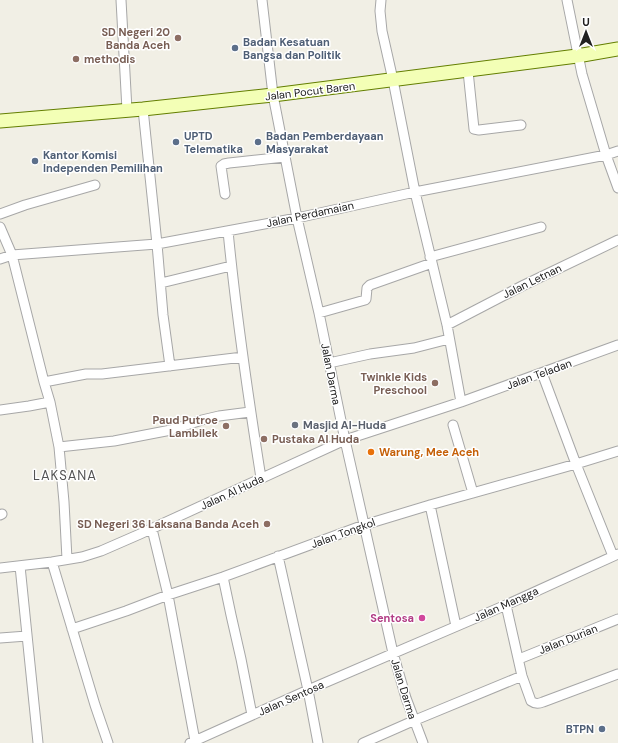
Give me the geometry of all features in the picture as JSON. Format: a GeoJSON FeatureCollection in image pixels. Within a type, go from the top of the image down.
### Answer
{"type":"FeatureCollection","features":[{"type":"Feature","properties":{"kind":"main road","name":"Jalan Pocut Baren"},"geometry":{"type":"LineString","coordinates":[[0,121],[143,109],[273,95],[578,56],[618,49]]}},
{"type":"Feature","properties":{"kind":"street"},"geometry":{"type":"LineString","coordinates":[[121,0],[127,110]]}},
{"type":"Feature","properties":{"kind":"street","name":"Jalan Darma"},"geometry":{"type":"LineString","coordinates":[[262,0],[273,95],[297,218],[393,653],[413,721],[422,743]]}},
{"type":"Feature","properties":{"kind":"street"},"geometry":{"type":"LineString","coordinates":[[381,0],[380,11],[382,30],[415,192],[447,325],[461,402]]}},
{"type":"Feature","properties":{"kind":"street"},"geometry":{"type":"LineString","coordinates":[[567,0],[582,74],[606,155],[618,188]]}},
{"type":"Feature","properties":{"kind":"street"},"geometry":{"type":"LineString","coordinates":[[468,70],[474,129],[479,130],[521,125]]}},
{"type":"Feature","properties":{"kind":"street"},"geometry":{"type":"LineString","coordinates":[[143,109],[158,244],[163,315],[170,366]]}},
{"type":"Feature","properties":{"kind":"street","name":"Jalan Perdamaian"},"geometry":{"type":"LineString","coordinates":[[0,259],[12,255],[158,244],[297,218],[415,192],[606,155],[618,151]]}},
{"type":"Feature","properties":{"kind":"street"},"geometry":{"type":"LineString","coordinates":[[224,194],[221,166],[224,164],[229,162],[285,157]]}},
{"type":"Feature","properties":{"kind":"street"},"geometry":{"type":"LineString","coordinates":[[0,214],[25,205],[95,185]]}},
{"type":"Feature","properties":{"kind":"street"},"geometry":{"type":"LineString","coordinates":[[0,227],[12,255],[50,402],[59,447],[67,559]]}},
{"type":"Feature","properties":{"kind":"street"},"geometry":{"type":"LineString","coordinates":[[319,313],[365,300],[367,288],[370,285],[431,260],[541,227]]}},
{"type":"Feature","properties":{"kind":"street"},"geometry":{"type":"LineString","coordinates":[[228,231],[231,266],[250,412],[261,478]]}},
{"type":"Feature","properties":{"kind":"street","name":"Jalan Letnan"},"geometry":{"type":"LineString","coordinates":[[447,325],[524,285],[618,240]]}},
{"type":"Feature","properties":{"kind":"street"},"geometry":{"type":"LineString","coordinates":[[161,283],[231,266]]}},
{"type":"Feature","properties":{"kind":"street"},"geometry":{"type":"LineString","coordinates":[[329,363],[370,354],[414,348],[449,339]]}},
{"type":"Feature","properties":{"kind":"street","name":"Jalan Teladan"},"geometry":{"type":"LineString","coordinates":[[461,402],[618,345]]}},
{"type":"Feature","properties":{"kind":"street"},"geometry":{"type":"LineString","coordinates":[[44,382],[86,374],[102,374],[243,357]]}},
{"type":"Feature","properties":{"kind":"street"},"geometry":{"type":"LineString","coordinates":[[542,373],[576,464],[615,555]]}},
{"type":"Feature","properties":{"kind":"street"},"geometry":{"type":"LineString","coordinates":[[0,410],[50,402]]}},
{"type":"Feature","properties":{"kind":"street","name":"Jalan Al Huda"},"geometry":{"type":"LineString","coordinates":[[0,568],[82,557],[101,551],[345,440],[461,402]]}},
{"type":"Feature","properties":{"kind":"street"},"geometry":{"type":"LineString","coordinates":[[59,447],[114,441],[171,430],[220,416],[250,412]]}},
{"type":"Feature","properties":{"kind":"street"},"geometry":{"type":"LineString","coordinates":[[454,425],[473,493]]}},
{"type":"Feature","properties":{"kind":"street","name":"Jalan Tongkol"},"geometry":{"type":"LineString","coordinates":[[72,629],[223,578],[364,524],[618,451]]}},
{"type":"Feature","properties":{"kind":"street"},"geometry":{"type":"LineString","coordinates":[[430,505],[456,626]]}},
{"type":"Feature","properties":{"kind":"street"},"geometry":{"type":"LineString","coordinates":[[152,529],[168,596],[193,742]]}},
{"type":"Feature","properties":{"kind":"street","name":"Jalan Mangga"},"geometry":{"type":"LineString","coordinates":[[393,653],[506,605],[615,555]]}},
{"type":"Feature","properties":{"kind":"street"},"geometry":{"type":"LineString","coordinates":[[278,556],[308,690],[318,743]]}},
{"type":"Feature","properties":{"kind":"street"},"geometry":{"type":"LineString","coordinates":[[52,562],[108,743]]}},
{"type":"Feature","properties":{"kind":"street"},"geometry":{"type":"LineString","coordinates":[[20,566],[38,743]]}},
{"type":"Feature","properties":{"kind":"street"},"geometry":{"type":"LineString","coordinates":[[223,578],[252,715]]}},
{"type":"Feature","properties":{"kind":"street"},"geometry":{"type":"LineString","coordinates":[[506,605],[522,676],[531,701],[534,703],[538,704],[618,674]]}},
{"type":"Feature","properties":{"kind":"street","name":"Jalan Durian"},"geometry":{"type":"LineString","coordinates":[[519,659],[618,619]]}},
{"type":"Feature","properties":{"kind":"street"},"geometry":{"type":"LineString","coordinates":[[0,638],[27,636]]}},
{"type":"Feature","properties":{"kind":"street","name":"Jalan Sentosa"},"geometry":{"type":"LineString","coordinates":[[193,742],[393,653]]}},
{"type":"Feature","properties":{"kind":"street"},"geometry":{"type":"LineString","coordinates":[[363,743],[522,676]]}},
{"type":"Feature","properties":{"kind":"place","name":"SD Negeri 20 Banda Aceh"},"geometry":{"type":"Point","coordinates":[178,38]}},
{"type":"Feature","properties":{"kind":"place","name":"Badan Kesatuan Bangsa dan Politik"},"geometry":{"type":"Point","coordinates":[235,48]}},
{"type":"Feature","properties":{"kind":"place","name":"methodis"},"geometry":{"type":"Point","coordinates":[76,59]}},
{"type":"Feature","properties":{"kind":"place","name":"UPTD Telematika"},"geometry":{"type":"Point","coordinates":[176,142]}},
{"type":"Feature","properties":{"kind":"place","name":"Badan Pemberdayaan Masyarakat"},"geometry":{"type":"Point","coordinates":[258,142]}},
{"type":"Feature","properties":{"kind":"place","name":"Kantor Komisi Independen Pemilihan"},"geometry":{"type":"Point","coordinates":[35,161]}},
{"type":"Feature","properties":{"kind":"place","name":"Twinkle Kids Preschool"},"geometry":{"type":"Point","coordinates":[435,383]}},
{"type":"Feature","properties":{"kind":"place","name":"Masjid Al-Huda"},"geometry":{"type":"Point","coordinates":[295,425]}},
{"type":"Feature","properties":{"kind":"place","name":"Paud Putroe Lambilek"},"geometry":{"type":"Point","coordinates":[226,426]}},
{"type":"Feature","properties":{"kind":"place","name":"Pustaka Al Huda"},"geometry":{"type":"Point","coordinates":[264,439]}},
{"type":"Feature","properties":{"kind":"place","name":"Warung, Mee Aceh"},"geometry":{"type":"Point","coordinates":[371,452]}},
{"type":"Feature","properties":{"kind":"place","name":"SD Negeri 36 Laksana Banda Aceh"},"geometry":{"type":"Point","coordinates":[267,524]}},
{"type":"Feature","properties":{"kind":"place","name":"Sentosa"},"geometry":{"type":"Point","coordinates":[422,618]}},
{"type":"Feature","properties":{"kind":"place","name":"BTPN"},"geometry":{"type":"Point","coordinates":[602,729]}},
{"type":"Feature","properties":{"kind":"district","name":"LAKSANA"},"geometry":{"type":"Point","coordinates":[65,475]}}]}
